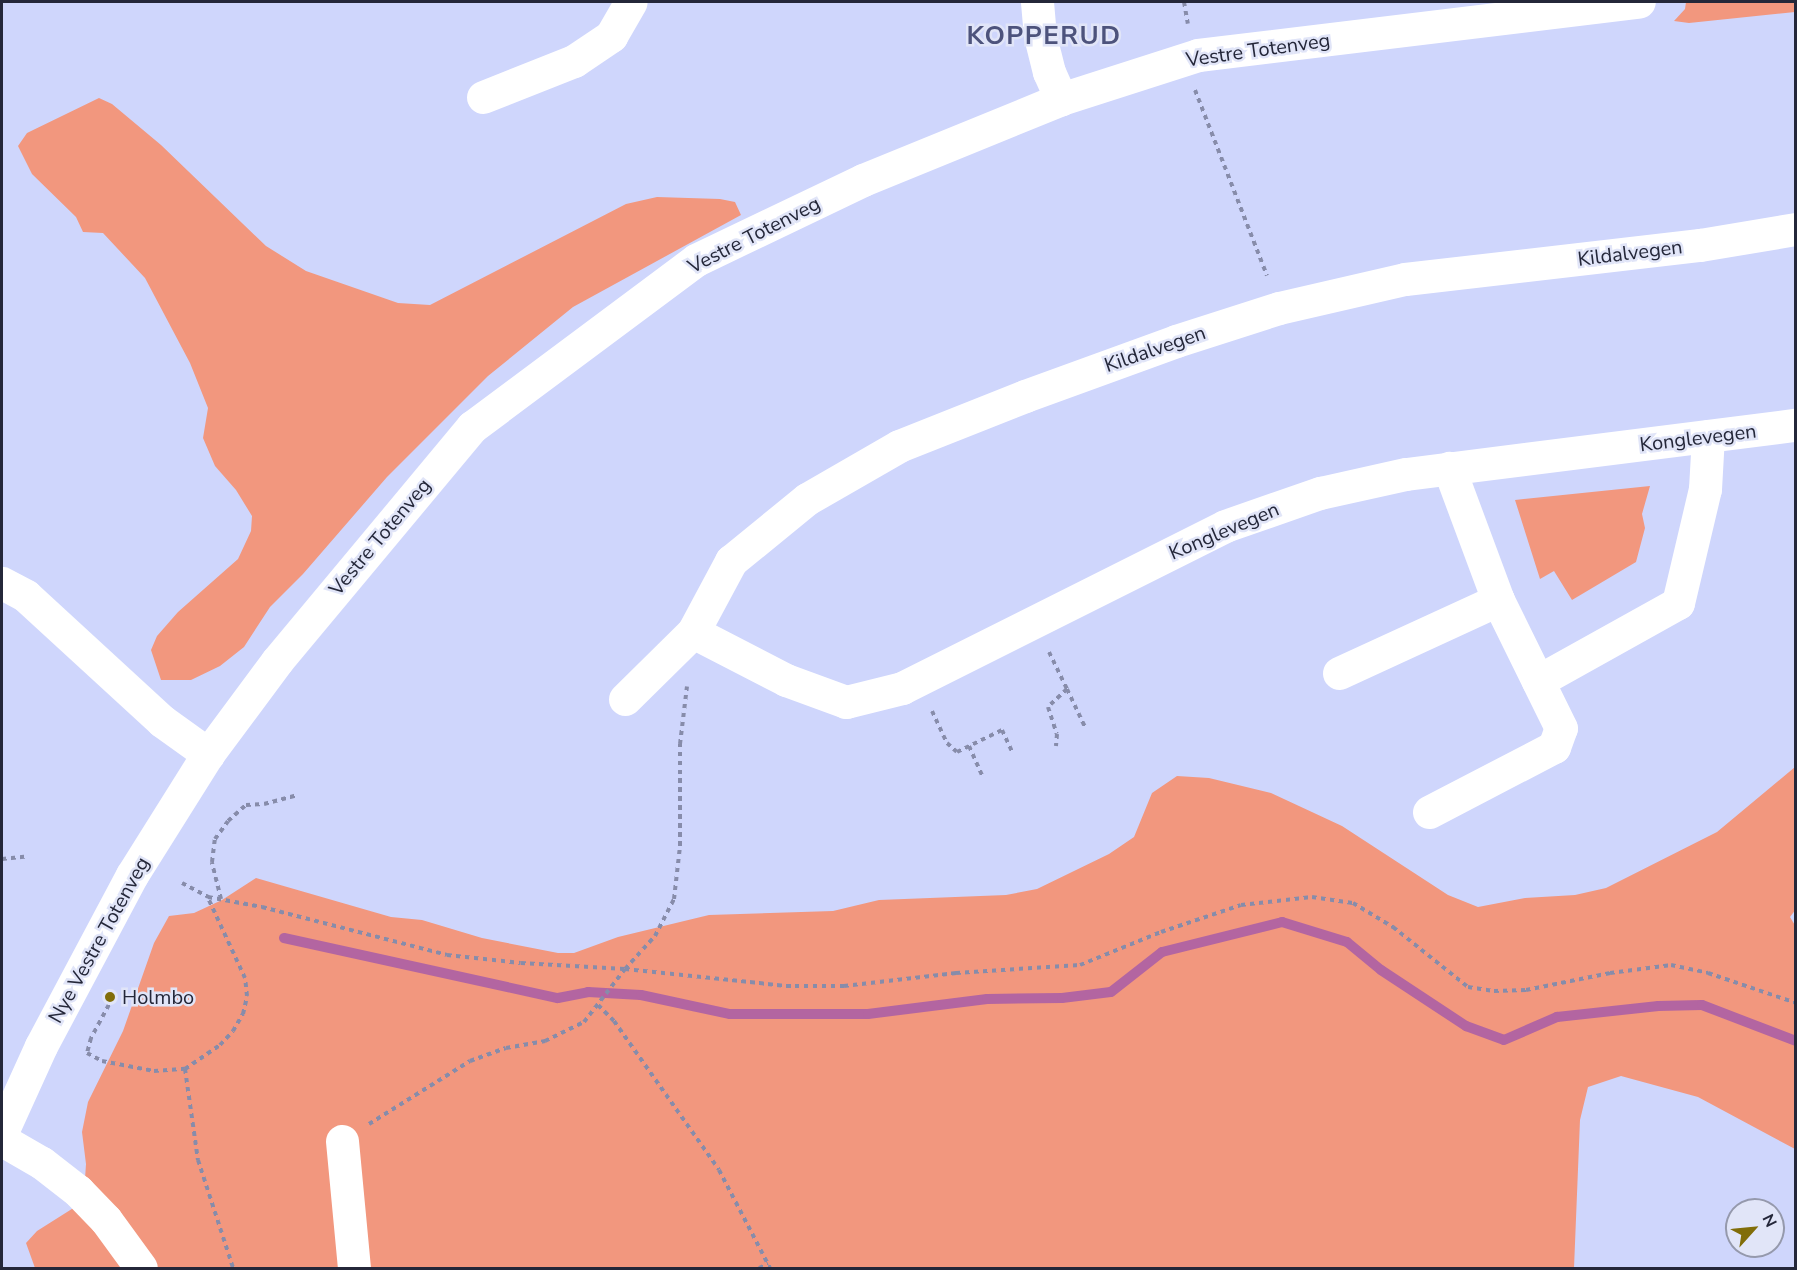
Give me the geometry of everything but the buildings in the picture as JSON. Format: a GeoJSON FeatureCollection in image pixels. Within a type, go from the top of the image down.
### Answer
{"type":"FeatureCollection","features":[{"type":"Feature","properties":{"kind":"street"},"geometry":{"type":"LineString","coordinates":[[483,97],[574,61],[611,36],[632,2]]}},
{"type":"Feature","properties":{"kind":"street"},"geometry":{"type":"LineString","coordinates":[[1037,2],[1040,36],[1049,72],[1061,99]]}},
{"type":"Feature","properties":{"kind":"street","name":"Vestre Totenveg"},"geometry":{"type":"LineString","coordinates":[[208,754],[277,661],[472,427],[696,260],[863,180],[1061,99],[1190,58],[1639,2]]}},
{"type":"Feature","properties":{"kind":"street","name":"Kildalvegen"},"geometry":{"type":"LineString","coordinates":[[625,699],[693,632],[731,561],[807,499],[899,446],[1025,396],[1176,341],[1279,308],[1405,279],[1700,245],[1796,229]]}},
{"type":"Feature","properties":{"kind":"street","name":"Konglevegen"},"geometry":{"type":"LineString","coordinates":[[693,632],[786,680],[846,702],[902,688],[918,681],[1225,526],[1320,493],[1406,474],[1796,425]]}},
{"type":"Feature","properties":{"kind":"street"},"geometry":{"type":"LineString","coordinates":[[1538,681],[1678,603],[1705,489],[1708,436]]}},
{"type":"Feature","properties":{"kind":"street"},"geometry":{"type":"LineString","coordinates":[[1429,812],[1554,747],[1561,728],[1498,600],[1449,468]]}},
{"type":"Feature","properties":{"kind":"street"},"geometry":{"type":"LineString","coordinates":[[2,583],[26,596],[162,722],[208,754]]}},
{"type":"Feature","properties":{"kind":"street"},"geometry":{"type":"LineString","coordinates":[[1339,673],[1498,600]]}},
{"type":"Feature","properties":{"kind":"street","name":"Nye Vestre Totenveg"},"geometry":{"type":"LineString","coordinates":[[2,1132],[41,1046],[132,875],[208,754]]}},
{"type":"Feature","properties":{"kind":"street"},"geometry":{"type":"LineString","coordinates":[[2,1140],[42,1162],[78,1191],[106,1220],[141,1269]]}},
{"type":"Feature","properties":{"kind":"street"},"geometry":{"type":"LineString","coordinates":[[342,1141],[354,1269]]}},
{"type":"Feature","properties":{"kind":"path"},"geometry":{"type":"LineString","coordinates":[[1190,58],[1196,97],[1279,308]]}},
{"type":"Feature","properties":{"kind":"path"},"geometry":{"type":"LineString","coordinates":[[1035,621],[1084,727]]}},
{"type":"Feature","properties":{"kind":"path"},"geometry":{"type":"LineString","coordinates":[[342,1141],[470,1061],[507,1048],[545,1041],[570,1031],[584,1022],[625,969],[655,936],[674,899],[680,846],[680,744],[693,632]]}},
{"type":"Feature","properties":{"kind":"path"},"geometry":{"type":"LineString","coordinates":[[918,681],[947,742],[957,752],[1002,730],[1012,754]]}},
{"type":"Feature","properties":{"kind":"path"},"geometry":{"type":"LineString","coordinates":[[1056,746],[1057,734],[1048,707],[1067,689]]}},
{"type":"Feature","properties":{"kind":"path"},"geometry":{"type":"LineString","coordinates":[[969,746],[982,775]]}},
{"type":"Feature","properties":{"kind":"path"},"geometry":{"type":"LineString","coordinates":[[220,899],[212,862],[215,839],[228,821],[246,805],[264,804],[297,795]]}},
{"type":"Feature","properties":{"kind":"path"},"geometry":{"type":"LineString","coordinates":[[2,860],[29,856]]}},
{"type":"Feature","properties":{"kind":"path"},"geometry":{"type":"LineString","coordinates":[[182,883],[208,897],[447,955],[521,963],[625,969],[786,986],[832,986],[1080,965],[1161,932],[1241,905],[1312,897],[1353,903],[1393,927],[1468,987],[1494,991],[1526,990],[1610,973],[1671,965],[1727,979],[1796,1003]]}},
{"type":"Feature","properties":{"kind":"path"},"geometry":{"type":"LineString","coordinates":[[113,998],[91,1038],[89,1055],[102,1061],[154,1071],[185,1069],[220,1045],[233,1031],[243,1014],[247,996],[245,978],[208,897]]}},
{"type":"Feature","properties":{"kind":"path"},"geometry":{"type":"LineString","coordinates":[[598,1005],[620,1030],[719,1170],[769,1266],[759,1269]]}},
{"type":"Feature","properties":{"kind":"path"},"geometry":{"type":"LineString","coordinates":[[185,1069],[198,1160],[233,1269]]}},
{"type":"Feature","properties":{"kind":"shaded area"},"geometry":{"type":"Polygon","coordinates":[[[1686,2],[1795,2],[1795,12],[1689,23],[1674,21],[1685,9],[1686,2]]]}},
{"type":"Feature","properties":{"kind":"shaded area"},"geometry":{"type":"Polygon","coordinates":[[[99,98],[112,104],[161,145],[266,246],[306,271],[398,303],[430,305],[626,204],[657,197],[720,199],[735,202],[741,215],[573,307],[488,376],[387,477],[303,574],[270,607],[244,647],[220,666],[191,680],[161,680],[151,650],[157,636],[178,612],[238,559],[251,531],[252,516],[236,490],[215,466],[203,438],[208,408],[190,363],[145,278],[103,233],[83,232],[76,217],[32,174],[18,146],[27,133],[99,98]]]}},
{"type":"Feature","properties":{"kind":"shaded area"},"geometry":{"type":"Polygon","coordinates":[[[1650,486],[1642,514],[1645,528],[1636,562],[1572,600],[1554,571],[1540,579],[1515,500],[1650,486]]]}},
{"type":"Feature","properties":{"kind":"shaded area"},"geometry":{"type":"Polygon","coordinates":[[[1795,767],[1796,909],[1790,917],[1796,927],[1795,1149],[1698,1097],[1621,1076],[1588,1087],[1580,1120],[1574,1268],[35,1268],[26,1243],[37,1231],[75,1207],[84,1194],[86,1164],[82,1132],[88,1102],[123,1031],[154,943],[169,916],[194,913],[222,900],[256,878],[391,917],[422,920],[482,938],[558,953],[574,953],[618,937],[709,915],[833,911],[879,900],[1006,895],[1037,889],[1109,854],[1134,837],[1152,793],[1177,776],[1209,778],[1271,793],[1342,826],[1448,895],[1478,907],[1525,898],[1575,895],[1606,888],[1717,832],[1795,767]]]}},
{"type":"Feature","properties":{"kind":"waterway"},"geometry":{"type":"LineString","coordinates":[[284,938],[558,998],[588,992],[641,995],[730,1014],[868,1014],[987,999],[1062,998],[1111,992],[1162,952],[1282,922],[1347,942],[1381,970],[1466,1026],[1504,1040],[1557,1017],[1658,1006],[1702,1005],[1796,1041]]}},
{"type":"Feature","properties":{"kind":"place","name":"Holmbo"},"geometry":{"type":"Point","coordinates":[110,997]}},
{"type":"Feature","properties":{"kind":"district","name":"KOPPERUD"},"geometry":{"type":"Point","coordinates":[1044,36]}}]}
